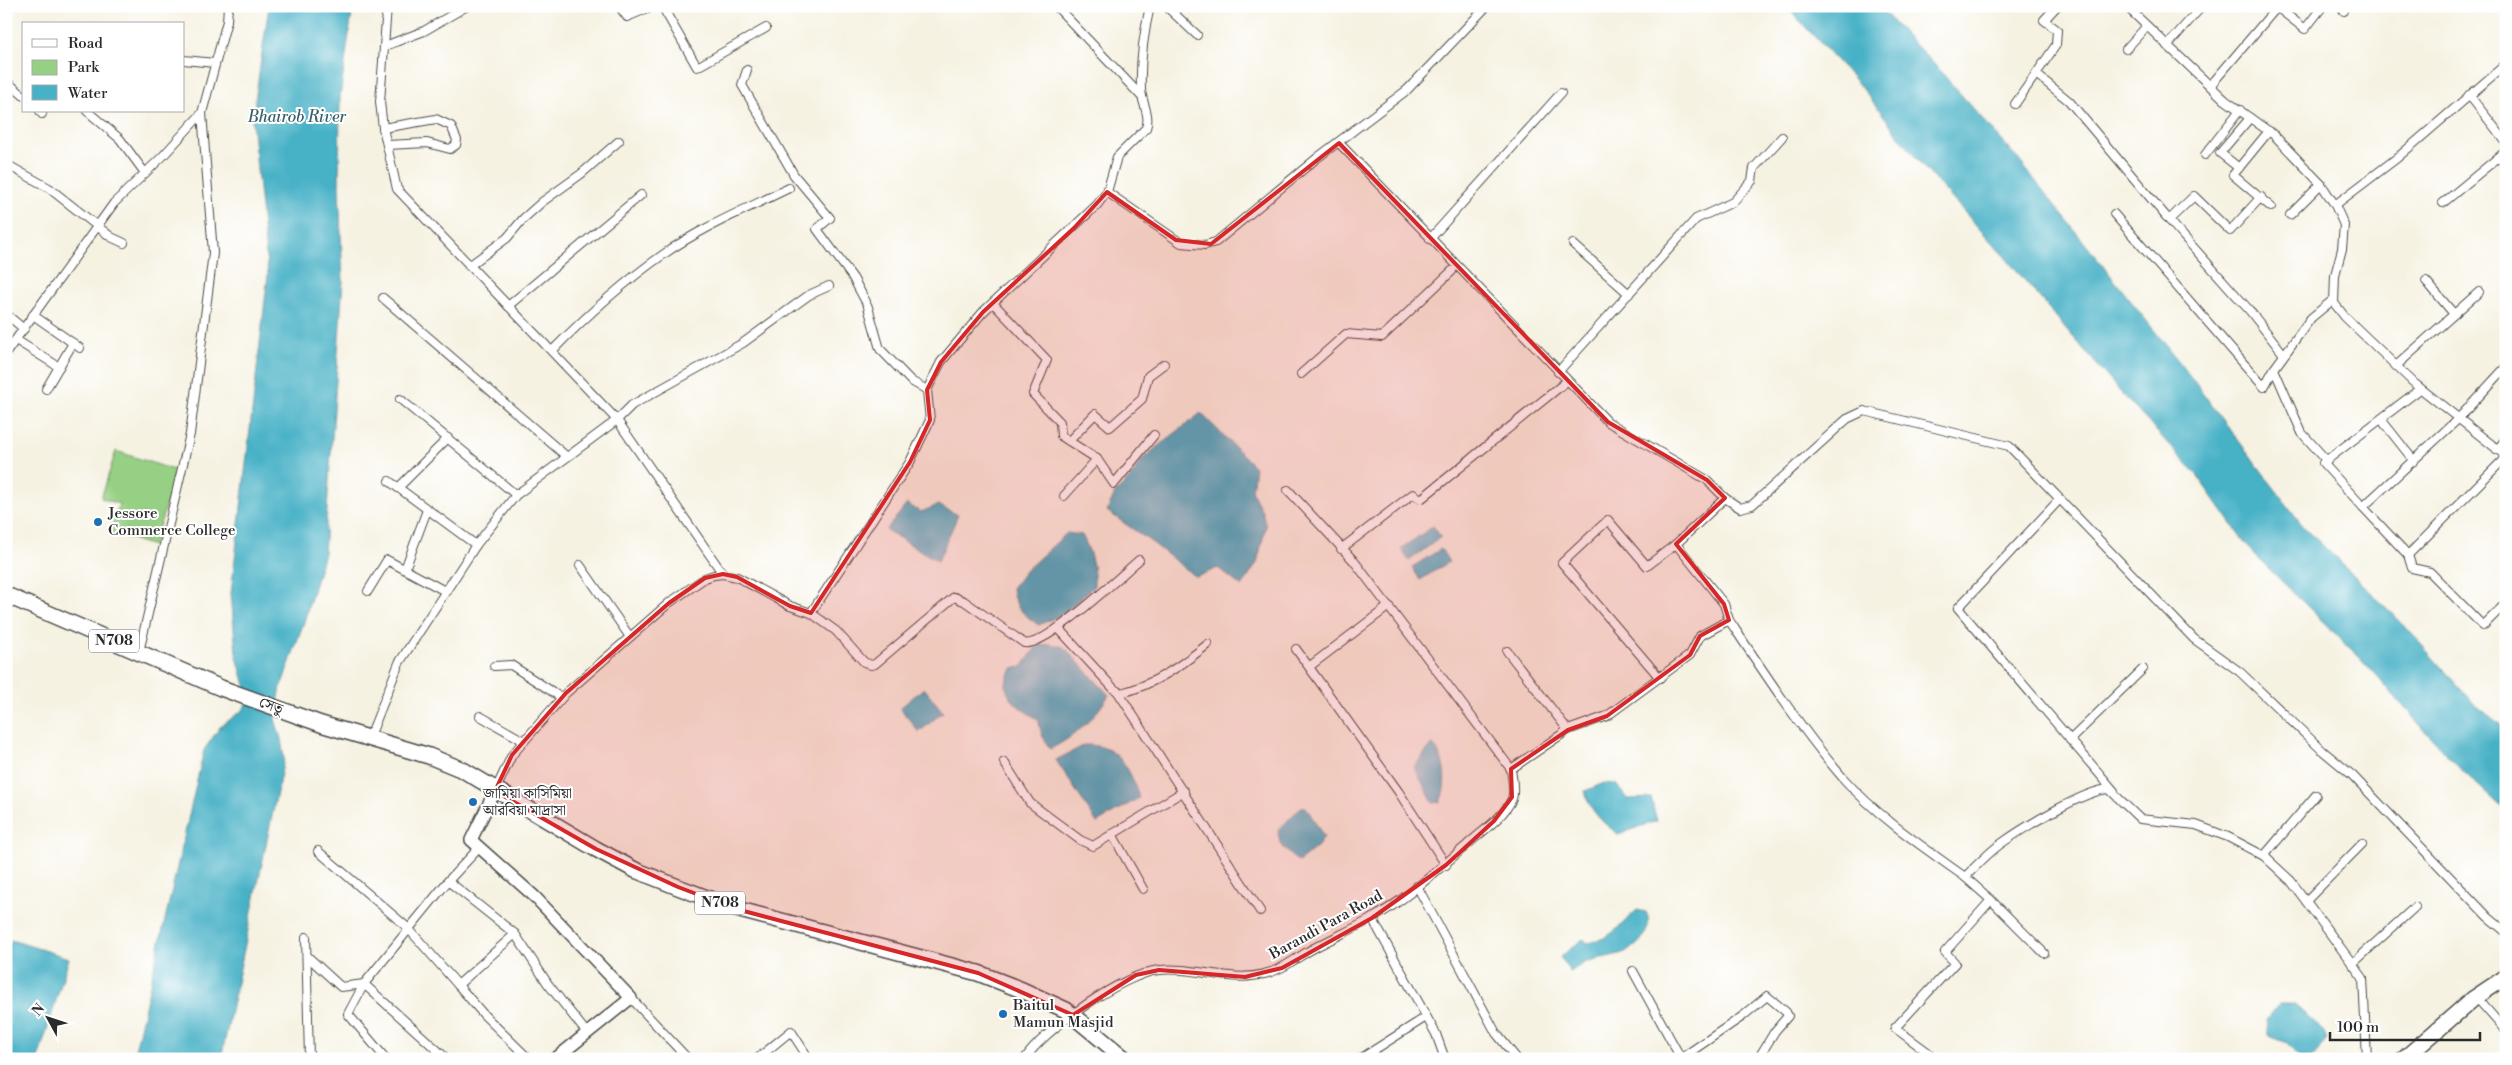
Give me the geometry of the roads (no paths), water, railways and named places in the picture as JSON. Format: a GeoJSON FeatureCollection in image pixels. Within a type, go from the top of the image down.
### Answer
{"type":"FeatureCollection","features":[{"type":"Feature","properties":{"kind":"highway","name":"N708"},"geometry":{"type":"LineString","coordinates":[[6,595],[138,652]]}},
{"type":"Feature","properties":{"kind":"highway","name":"সেতু"},"geometry":{"type":"LineString","coordinates":[[138,652],[221,688],[369,739]]}},
{"type":"Feature","properties":{"kind":"highway","name":"N708"},"geometry":{"type":"LineString","coordinates":[[369,739],[429,756],[462,770],[619,862],[686,890],[736,909],[978,973],[1022,990],[1073,1014],[1124,1059]]}},
{"type":"Feature","properties":{"kind":"highway"},"geometry":{"type":"LineString","coordinates":[[2404,1059],[2476,997],[2506,977]]}},
{"type":"Feature","properties":{"kind":"street"},"geometry":{"type":"LineString","coordinates":[[138,652],[190,434],[213,244],[202,113],[227,21],[228,6]]}},
{"type":"Feature","properties":{"kind":"street"},"geometry":{"type":"LineString","coordinates":[[387,6],[380,102],[383,128],[397,189],[469,266],[552,350],[616,420],[724,574]]}},
{"type":"Feature","properties":{"kind":"street"},"geometry":{"type":"LineString","coordinates":[[385,46],[424,31],[467,6]]}},
{"type":"Feature","properties":{"kind":"street"},"geometry":{"type":"LineString","coordinates":[[619,6],[627,17],[653,6]]}},
{"type":"Feature","properties":{"kind":"street"},"geometry":{"type":"LineString","coordinates":[[1056,6],[1142,96]]}},
{"type":"Feature","properties":{"kind":"street"},"geometry":{"type":"LineString","coordinates":[[1166,6],[1197,35]]}},
{"type":"Feature","properties":{"kind":"street"},"geometry":{"type":"LineString","coordinates":[[1107,192],[1176,240],[1211,244],[1268,202],[1317,158],[1407,90],[1487,6]]}},
{"type":"Feature","properties":{"kind":"street"},"geometry":{"type":"LineString","coordinates":[[2015,104],[2056,45],[2057,30],[2044,20],[2057,6]]}},
{"type":"Feature","properties":{"kind":"street"},"geometry":{"type":"LineString","coordinates":[[2167,46],[2202,6]]}},
{"type":"Feature","properties":{"kind":"street"},"geometry":{"type":"LineString","coordinates":[[2210,86],[2277,6],[2305,29],[2323,6]]}},
{"type":"Feature","properties":{"kind":"street"},"geometry":{"type":"LineString","coordinates":[[663,7],[697,67],[766,28]]}},
{"type":"Feature","properties":{"kind":"street"},"geometry":{"type":"LineString","coordinates":[[2128,7],[2146,27],[2210,86],[2269,131],[2321,184],[2335,205],[2344,225],[2342,249],[2335,275],[2334,304],[2420,388],[2506,457],[2408,555]]}},
{"type":"Feature","properties":{"kind":"street"},"geometry":{"type":"LineString","coordinates":[[811,612],[910,462],[930,420],[927,390],[941,362],[993,303],[1074,228],[1107,192],[1117,157],[1147,125],[1142,96],[1141,75],[1147,8]]}},
{"type":"Feature","properties":{"kind":"street"},"geometry":{"type":"LineString","coordinates":[[2126,49],[2146,27]]}},
{"type":"Feature","properties":{"kind":"street"},"geometry":{"type":"LineString","coordinates":[[185,60],[215,63]]}},
{"type":"Feature","properties":{"kind":"street"},"geometry":{"type":"LineString","coordinates":[[2335,205],[2390,163],[2506,64]]}},
{"type":"Feature","properties":{"kind":"street"},"geometry":{"type":"LineString","coordinates":[[747,70],[742,85],[794,175],[830,218],[817,229],[853,278],[867,305],[880,349],[911,381],[927,390]]}},
{"type":"Feature","properties":{"kind":"street"},"geometry":{"type":"LineString","coordinates":[[2036,74],[2069,101],[2169,220],[2250,311],[2282,352]]}},
{"type":"Feature","properties":{"kind":"street"},"geometry":{"type":"LineString","coordinates":[[6,81],[22,94]]}},
{"type":"Feature","properties":{"kind":"street"},"geometry":{"type":"LineString","coordinates":[[1430,239],[1561,93]]}},
{"type":"Feature","properties":{"kind":"street"},"geometry":{"type":"LineString","coordinates":[[2469,95],[2506,142]]}},
{"type":"Feature","properties":{"kind":"street"},"geometry":{"type":"LineString","coordinates":[[2205,155],[2240,110]]}},
{"type":"Feature","properties":{"kind":"street"},"geometry":{"type":"LineString","coordinates":[[88,112],[120,139],[145,173]]}},
{"type":"Feature","properties":{"kind":"street"},"geometry":{"type":"LineString","coordinates":[[6,352],[114,203],[202,113]]}},
{"type":"Feature","properties":{"kind":"street"},"geometry":{"type":"LineString","coordinates":[[2239,168],[2220,153],[2250,118]]}},
{"type":"Feature","properties":{"kind":"street"},"geometry":{"type":"LineString","coordinates":[[383,128],[436,119],[451,126],[457,140],[456,145],[450,149],[427,143],[387,145]]}},
{"type":"Feature","properties":{"kind":"street"},"geometry":{"type":"LineString","coordinates":[[2269,131],[2233,175],[2271,207]]}},
{"type":"Feature","properties":{"kind":"street"},"geometry":{"type":"LineString","coordinates":[[1558,372],[1696,219],[1726,206],[1743,193],[1752,181],[1754,168],[1782,137]]}},
{"type":"Feature","properties":{"kind":"street"},"geometry":{"type":"LineString","coordinates":[[469,266],[507,238],[523,219],[542,202],[581,174],[619,141]]}},
{"type":"Feature","properties":{"kind":"street"},"geometry":{"type":"LineString","coordinates":[[1339,143],[1608,422],[1707,480],[1724,498],[1740,508],[1752,505],[1847,419],[1864,411],[2009,446],[2194,639],[2240,672],[2323,751],[2352,775],[2488,917],[2506,932]]}},
{"type":"Feature","properties":{"kind":"street"},"geometry":{"type":"LineString","coordinates":[[2443,202],[2506,151]]}},
{"type":"Feature","properties":{"kind":"street"},"geometry":{"type":"LineString","coordinates":[[6,164],[49,188],[97,224],[111,238],[124,243]]}},
{"type":"Feature","properties":{"kind":"street"},"geometry":{"type":"LineString","coordinates":[[2290,215],[2321,184]]}},
{"type":"Feature","properties":{"kind":"street"},"geometry":{"type":"LineString","coordinates":[[552,350],[582,320],[664,254],[697,234],[788,188]]}},
{"type":"Feature","properties":{"kind":"street"},"geometry":{"type":"LineString","coordinates":[[508,306],[641,195]]}},
{"type":"Feature","properties":{"kind":"street"},"geometry":{"type":"LineString","coordinates":[[2169,220],[2194,196],[2230,231],[2261,198]]}},
{"type":"Feature","properties":{"kind":"street"},"geometry":{"type":"LineString","coordinates":[[2114,214],[2264,387],[2311,318],[2334,299]]}},
{"type":"Feature","properties":{"kind":"street"},"geometry":{"type":"LineString","coordinates":[[1573,244],[1629,294]]}},
{"type":"Feature","properties":{"kind":"street"},"geometry":{"type":"LineString","coordinates":[[1301,374],[1346,334],[1382,337],[1452,271]]}},
{"type":"Feature","properties":{"kind":"street"},"geometry":{"type":"LineString","coordinates":[[2426,281],[2454,314]]}},
{"type":"Feature","properties":{"kind":"street"},"geometry":{"type":"LineString","coordinates":[[369,739],[399,664],[476,545],[516,495],[616,420],[632,405],[743,343],[809,295],[829,286]]}},
{"type":"Feature","properties":{"kind":"street"},"geometry":{"type":"LineString","coordinates":[[2396,366],[2479,292]]}},
{"type":"Feature","properties":{"kind":"street"},"geometry":{"type":"LineString","coordinates":[[383,298],[566,456]]}},
{"type":"Feature","properties":{"kind":"street"},"geometry":{"type":"LineString","coordinates":[[993,303],[1047,360],[1033,394],[1060,422],[1061,436],[1097,459],[1114,484],[1154,435]]}},
{"type":"Feature","properties":{"kind":"street"},"geometry":{"type":"LineString","coordinates":[[6,314],[24,329]]}},
{"type":"Feature","properties":{"kind":"street"},"geometry":{"type":"LineString","coordinates":[[33,315],[77,345],[59,367],[46,389]]}},
{"type":"Feature","properties":{"kind":"street"},"geometry":{"type":"LineString","coordinates":[[16,340],[59,367]]}},
{"type":"Feature","properties":{"kind":"street"},"geometry":{"type":"LineString","coordinates":[[1069,441],[1095,414],[1110,427],[1142,399],[1148,376],[1164,364]]}},
{"type":"Feature","properties":{"kind":"street"},"geometry":{"type":"LineString","coordinates":[[2363,507],[2458,419],[2506,367]]}},
{"type":"Feature","properties":{"kind":"street"},"geometry":{"type":"LineString","coordinates":[[2274,370],[2302,433],[2327,461]]}},
{"type":"Feature","properties":{"kind":"street"},"geometry":{"type":"LineString","coordinates":[[1341,549],[1413,494],[1421,500],[1567,381]]}},
{"type":"Feature","properties":{"kind":"street"},"geometry":{"type":"LineString","coordinates":[[2420,388],[2323,464],[2408,555],[2412,568],[2430,572],[2484,626],[2506,603]]}},
{"type":"Feature","properties":{"kind":"street"},"geometry":{"type":"LineString","coordinates":[[400,399],[516,495]]}},
{"type":"Feature","properties":{"kind":"street"},"geometry":{"type":"LineString","coordinates":[[2384,422],[2414,461]]}},
{"type":"Feature","properties":{"kind":"street"},"geometry":{"type":"LineString","coordinates":[[398,488],[448,438]]}},
{"type":"Feature","properties":{"kind":"street"},"geometry":{"type":"LineString","coordinates":[[2497,450],[2506,439]]}},
{"type":"Feature","properties":{"kind":"street"},"geometry":{"type":"LineString","coordinates":[[1064,496],[1097,459]]}},
{"type":"Feature","properties":{"kind":"street"},"geometry":{"type":"LineString","coordinates":[[389,481],[476,545]]}},
{"type":"Feature","properties":{"kind":"street"},"geometry":{"type":"LineString","coordinates":[[1288,490],[1354,561],[1511,769],[1568,730],[1607,716],[1690,656],[1700,636],[1729,620]]}},
{"type":"Feature","properties":{"kind":"street"},"geometry":{"type":"LineString","coordinates":[[1660,678],[1562,563],[1608,520],[1647,566],[1676,544],[1724,498]]}},
{"type":"Feature","properties":{"kind":"street"},"geometry":{"type":"LineString","coordinates":[[2060,499],[1958,608],[2117,795],[2140,819],[2196,825],[2228,837],[2264,856],[2291,881],[2363,978],[2367,1059]]}},
{"type":"Feature","properties":{"kind":"street"},"geometry":{"type":"LineString","coordinates":[[405,570],[427,510]]}},
{"type":"Feature","properties":{"kind":"street"},"geometry":{"type":"LineString","coordinates":[[1676,544],[1724,604],[1729,620],[1772,686],[1844,779],[1899,829],[1965,877],[2044,953]]}},
{"type":"Feature","properties":{"kind":"street"},"geometry":{"type":"LineString","coordinates":[[368,591],[387,560],[445,591]]}},
{"type":"Feature","properties":{"kind":"street"},"geometry":{"type":"LineString","coordinates":[[688,1059],[534,896],[470,838],[512,755],[566,693],[669,603],[706,578],[724,574],[737,577],[790,606],[811,612],[836,631],[864,662],[871,665],[954,597],[964,601],[1027,644],[1059,629],[1139,560]]}},
{"type":"Feature","properties":{"kind":"street"},"geometry":{"type":"LineString","coordinates":[[580,565],[630,637]]}},
{"type":"Feature","properties":{"kind":"street"},"geometry":{"type":"LineString","coordinates":[[1310,666],[1389,606]]}},
{"type":"Feature","properties":{"kind":"street"},"geometry":{"type":"LineString","coordinates":[[1059,629],[1118,692],[1184,791],[1260,911]]}},
{"type":"Feature","properties":{"kind":"street"},"geometry":{"type":"LineString","coordinates":[[1118,692],[1123,693],[1154,681],[1186,662],[1208,644]]}},
{"type":"Feature","properties":{"kind":"street"},"geometry":{"type":"LineString","coordinates":[[1296,649],[1398,791],[1446,865]]}},
{"type":"Feature","properties":{"kind":"street"},"geometry":{"type":"LineString","coordinates":[[1507,652],[1568,730]]}},
{"type":"Feature","properties":{"kind":"street"},"geometry":{"type":"LineString","coordinates":[[494,666],[511,665],[559,696]]}},
{"type":"Feature","properties":{"kind":"street"},"geometry":{"type":"LineString","coordinates":[[2070,740],[2143,669]]}},
{"type":"Feature","properties":{"kind":"street"},"geometry":{"type":"LineString","coordinates":[[480,716],[524,741]]}},
{"type":"Feature","properties":{"kind":"street"},"geometry":{"type":"LineString","coordinates":[[1004,762],[1030,803],[1080,840],[1093,846],[1184,791]]}},
{"type":"Feature","properties":{"kind":"street","name":"Barandi Para Road"},"geometry":{"type":"LineString","coordinates":[[1025,1059],[1073,1014],[1136,975],[1159,970],[1198,971],[1245,977],[1264,974],[1282,968],[1344,931],[1372,918],[1446,865],[1494,821],[1512,798],[1511,769]]}},
{"type":"Feature","properties":{"kind":"street"},"geometry":{"type":"LineString","coordinates":[[1965,877],[2002,843],[2072,802],[2099,790],[2109,789],[2117,795]]}},
{"type":"Feature","properties":{"kind":"street"},"geometry":{"type":"LineString","coordinates":[[2264,856],[2316,795]]}},
{"type":"Feature","properties":{"kind":"street"},"geometry":{"type":"LineString","coordinates":[[1112,834],[1143,889]]}},
{"type":"Feature","properties":{"kind":"street"},"geometry":{"type":"LineString","coordinates":[[2306,901],[2362,844]]}},
{"type":"Feature","properties":{"kind":"street"},"geometry":{"type":"LineString","coordinates":[[386,1059],[348,1014],[364,984],[408,928],[479,848]]}},
{"type":"Feature","properties":{"kind":"street"},"geometry":{"type":"LineString","coordinates":[[318,851],[408,928],[484,1015],[529,1059]]}},
{"type":"Feature","properties":{"kind":"street"},"geometry":{"type":"LineString","coordinates":[[448,881],[515,934],[548,984],[586,1032]]}},
{"type":"Feature","properties":{"kind":"street"},"geometry":{"type":"LineString","coordinates":[[1417,886],[1496,1033],[1517,1059]]}},
{"type":"Feature","properties":{"kind":"street"},"geometry":{"type":"LineString","coordinates":[[1929,1059],[1929,1053],[1895,1028],[1955,962],[1944,952],[1991,900]]}},
{"type":"Feature","properties":{"kind":"street"},"geometry":{"type":"LineString","coordinates":[[2352,964],[2415,907]]}},
{"type":"Feature","properties":{"kind":"street"},"geometry":{"type":"LineString","coordinates":[[1372,918],[1426,1017],[1445,1059]]}},
{"type":"Feature","properties":{"kind":"street"},"geometry":{"type":"LineString","coordinates":[[458,984],[515,934]]}},
{"type":"Feature","properties":{"kind":"street"},"geometry":{"type":"LineString","coordinates":[[306,937],[309,1059]]}},
{"type":"Feature","properties":{"kind":"street"},"geometry":{"type":"LineString","coordinates":[[307,956],[341,987],[364,984],[447,1059]]}},
{"type":"Feature","properties":{"kind":"street"},"geometry":{"type":"LineString","coordinates":[[1633,971],[1679,1056],[1744,1016],[1767,996],[1788,1016],[1775,1031],[1758,1059]]}},
{"type":"Feature","properties":{"kind":"street"},"geometry":{"type":"LineString","coordinates":[[2476,997],[2506,1031]]}},
{"type":"Feature","properties":{"kind":"street"},"geometry":{"type":"LineString","coordinates":[[555,1059],[586,1032],[631,998]]}},
{"type":"Feature","properties":{"kind":"street"},"geometry":{"type":"LineString","coordinates":[[1360,1059],[1426,1017]]}},
{"type":"Feature","properties":{"kind":"street"},"geometry":{"type":"LineString","coordinates":[[757,1059],[791,1031],[809,1059]]}},
{"type":"Feature","properties":{"kind":"water","name":"Bhairob River"},"geometry":{"type":"Polygon","coordinates":[[[269,6],[353,6],[340,97],[339,187],[343,281],[324,553],[304,622],[281,687],[275,719],[284,759],[221,1059],[133,1059],[204,750],[220,727],[244,709],[248,696],[236,653],[231,593],[268,274],[252,121],[269,6]]]}},
{"type":"Feature","properties":{"kind":"water"},"geometry":{"type":"Polygon","coordinates":[[[1786,6],[1878,6],[1934,64],[2018,159],[2181,364],[2303,526],[2403,624],[2472,702],[2506,729],[2506,811],[2455,764],[2362,660],[2251,551],[2198,476],[2121,393],[2004,256],[1920,163],[1863,89],[1786,6]]]}},
{"type":"Feature","properties":{"kind":"water"},"geometry":{"type":"Polygon","coordinates":[[[1201,413],[1255,467],[1252,492],[1262,511],[1266,526],[1257,563],[1242,587],[1218,568],[1196,577],[1107,511],[1115,493],[1130,478],[1143,458],[1201,413]]]}},
{"type":"Feature","properties":{"kind":"water"},"geometry":{"type":"Polygon","coordinates":[[[907,504],[921,512],[938,505],[958,515],[938,561],[886,530],[907,504]]]}},
{"type":"Feature","properties":{"kind":"water"},"geometry":{"type":"Polygon","coordinates":[[[1433,526],[1441,537],[1409,561],[1401,549],[1433,526]]]}},
{"type":"Feature","properties":{"kind":"water"},"geometry":{"type":"Polygon","coordinates":[[[1067,533],[1082,535],[1092,560],[1094,586],[1063,614],[1039,625],[1029,618],[1017,605],[1012,588],[1025,571],[1067,533]]]}},
{"type":"Feature","properties":{"kind":"water"},"geometry":{"type":"Polygon","coordinates":[[[1441,549],[1449,562],[1420,580],[1412,567],[1441,549]]]}},
{"type":"Feature","properties":{"kind":"water"},"geometry":{"type":"Polygon","coordinates":[[[1050,644],[1064,647],[1109,695],[1097,712],[1083,726],[1068,739],[1050,749],[1042,735],[1038,719],[1016,704],[1007,692],[1006,685],[1013,668],[1022,667],[1037,646],[1050,644]]]}},
{"type":"Feature","properties":{"kind":"water"},"geometry":{"type":"Polygon","coordinates":[[[924,688],[943,712],[919,732],[900,708],[924,688]]]}},
{"type":"Feature","properties":{"kind":"water"},"geometry":{"type":"Polygon","coordinates":[[[1432,744],[1443,764],[1445,780],[1440,802],[1433,803],[1414,767],[1432,744]]]}},
{"type":"Feature","properties":{"kind":"water"},"geometry":{"type":"Polygon","coordinates":[[[1085,745],[1106,749],[1121,760],[1132,777],[1139,798],[1097,823],[1056,760],[1085,745]]]}},
{"type":"Feature","properties":{"kind":"water"},"geometry":{"type":"Polygon","coordinates":[[[1604,783],[1616,784],[1627,799],[1651,798],[1657,821],[1618,834],[1593,811],[1585,791],[1604,783]]]}},
{"type":"Feature","properties":{"kind":"water"},"geometry":{"type":"Polygon","coordinates":[[[1301,807],[1306,807],[1324,837],[1318,846],[1299,862],[1284,849],[1278,835],[1278,830],[1301,807]]]}},
{"type":"Feature","properties":{"kind":"water"},"geometry":{"type":"Polygon","coordinates":[[[1637,910],[1646,912],[1648,920],[1648,926],[1640,942],[1627,951],[1595,959],[1580,965],[1570,972],[1560,957],[1583,939],[1588,943],[1604,938],[1621,926],[1637,910]]]}},
{"type":"Feature","properties":{"kind":"water"},"geometry":{"type":"Polygon","coordinates":[[[11,940],[69,958],[38,1059],[6,1059],[6,957],[11,940]]]}},
{"type":"Feature","properties":{"kind":"water"},"geometry":{"type":"Polygon","coordinates":[[[2280,1005],[2295,1005],[2324,1032],[2327,1041],[2311,1059],[2301,1059],[2285,1042],[2269,1036],[2266,1020],[2280,1005]]]}},
{"type":"Feature","properties":{"kind":"place","name":"Jessore Commerce College"},"geometry":{"type":"Point","coordinates":[98,522]}},
{"type":"Feature","properties":{"kind":"place","name":"জামিয়া কাসিমিয়া আরবিয়া মাদ্রাসা"},"geometry":{"type":"Point","coordinates":[473,802]}},
{"type":"Feature","properties":{"kind":"place","name":"Baitul Mamun Masjid"},"geometry":{"type":"Point","coordinates":[1003,1014]}}]}
